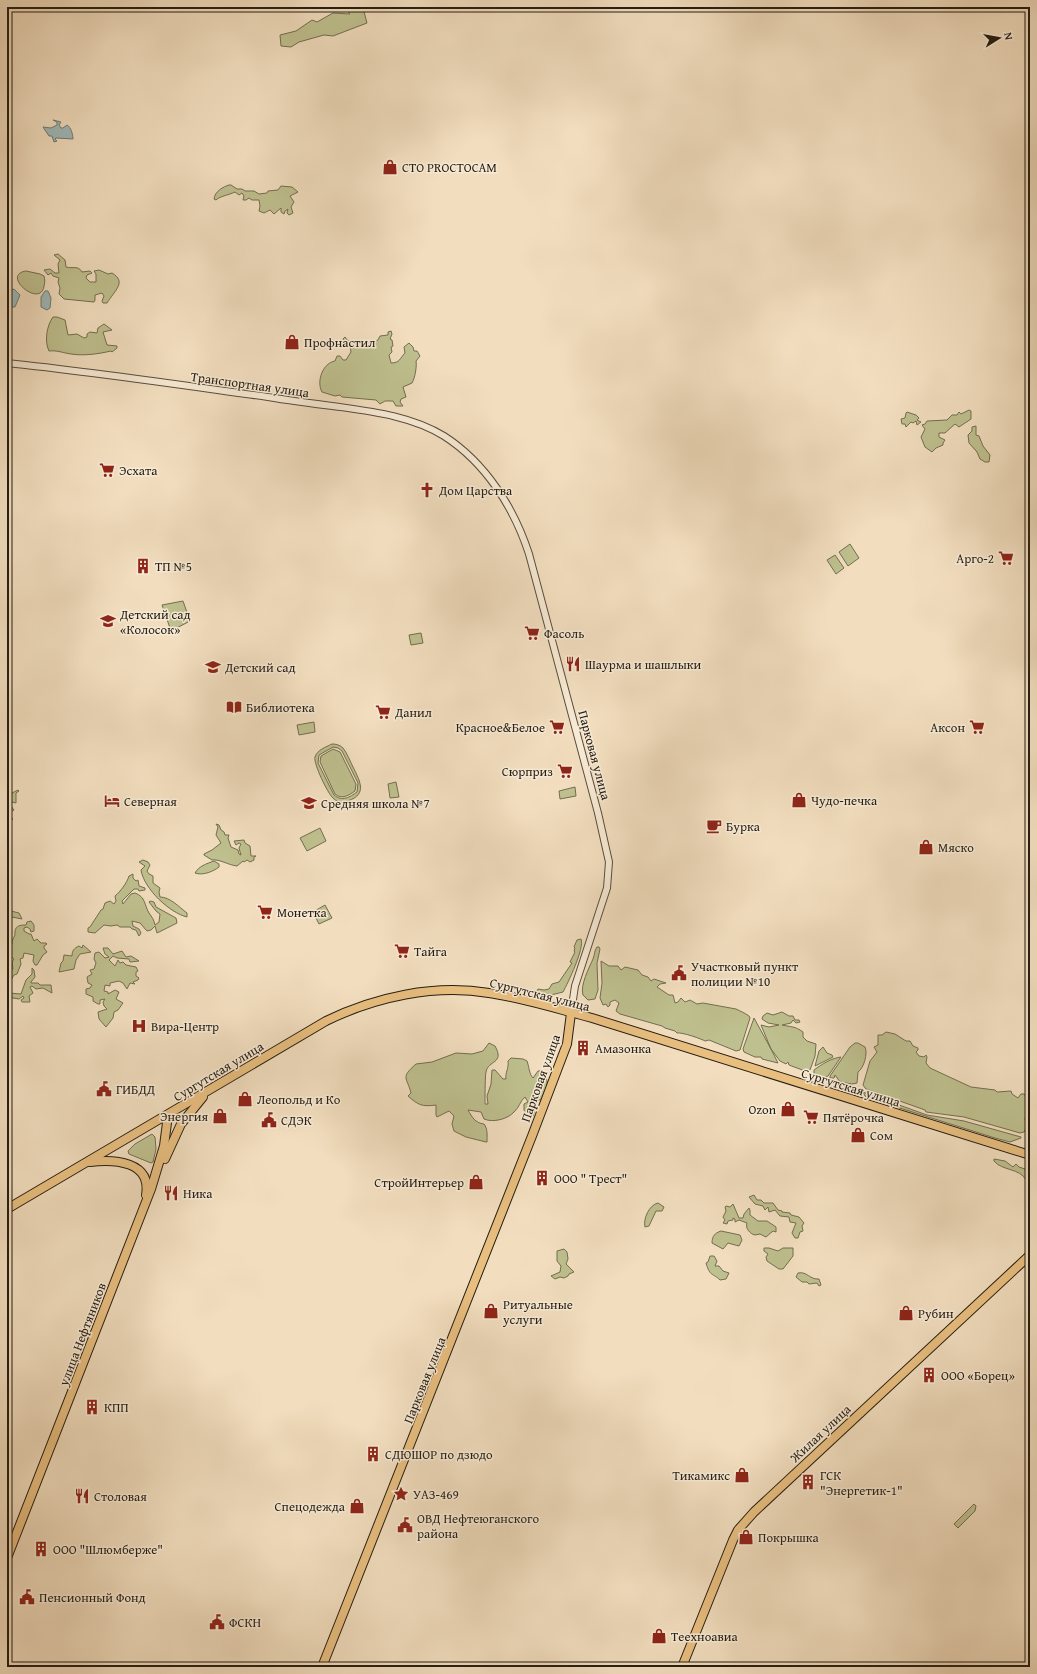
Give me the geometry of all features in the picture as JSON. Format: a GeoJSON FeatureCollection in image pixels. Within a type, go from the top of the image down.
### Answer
{"type":"FeatureCollection","features":[{"type":"Feature","properties":{"kind":"main road","name":"Сургутская улица"},"geometry":{"type":"LineString","coordinates":[[7,1209],[326,1021],[356,1007],[378,1000],[421,993],[476,991],[510,997],[571,1013],[1030,1155]]}},
{"type":"Feature","properties":{"kind":"main road","name":"Парковая улица"},"geometry":{"type":"LineString","coordinates":[[322,1667],[538,1122],[567,1044],[571,1013]]}},
{"type":"Feature","properties":{"kind":"main road"},"geometry":{"type":"LineString","coordinates":[[151,1189],[181,1124],[209,1091]]}},
{"type":"Feature","properties":{"kind":"main road","name":"улица Нефтяников"},"geometry":{"type":"LineString","coordinates":[[7,1558],[151,1189],[164,1146],[168,1115]]}},
{"type":"Feature","properties":{"kind":"main road"},"geometry":{"type":"LineString","coordinates":[[85,1163],[117,1161],[140,1172],[146,1182],[147,1190],[145,1204]]}},
{"type":"Feature","properties":{"kind":"main road","name":"Жилая улица"},"geometry":{"type":"LineString","coordinates":[[682,1667],[733,1540],[743,1523],[812,1456],[1030,1255]]}},
{"type":"Feature","properties":{"kind":"street","name":"Транспортная улица"},"geometry":{"type":"LineString","coordinates":[[7,363],[375,412],[407,420],[434,431],[453,443],[477,464]]}},
{"type":"Feature","properties":{"kind":"street","name":"Парковая улица"},"geometry":{"type":"LineString","coordinates":[[477,464],[506,500],[525,542],[608,852],[608,883],[575,986],[571,1013]]}},
{"type":"Feature","properties":{"kind":"green space"},"geometry":{"type":"Polygon","coordinates":[[[344,7],[363,8],[367,23],[333,36],[324,35],[299,42],[291,47],[281,46],[280,35],[296,31],[312,20],[317,22],[333,13],[350,14],[344,7]]]}},
{"type":"Feature","properties":{"kind":"green space"},"geometry":{"type":"Polygon","coordinates":[[[229,185],[237,189],[254,191],[259,194],[278,190],[281,186],[292,187],[298,192],[290,196],[294,202],[291,207],[293,213],[289,215],[287,213],[288,209],[284,214],[281,212],[281,208],[274,214],[270,210],[264,213],[259,211],[259,200],[252,200],[249,198],[243,200],[244,196],[242,193],[239,195],[235,192],[220,197],[216,200],[214,199],[222,188],[229,185]]]}},
{"type":"Feature","properties":{"kind":"green space"},"geometry":{"type":"Polygon","coordinates":[[[58,254],[65,260],[66,267],[77,268],[82,272],[90,271],[92,273],[87,275],[86,278],[90,282],[96,282],[96,274],[94,271],[99,270],[108,274],[112,273],[116,276],[119,280],[118,286],[107,303],[103,303],[102,301],[104,296],[102,293],[95,295],[94,302],[64,299],[59,294],[59,278],[53,276],[51,273],[48,275],[44,270],[50,269],[55,273],[59,273],[58,264],[60,260],[54,255],[58,254]]]}},
{"type":"Feature","properties":{"kind":"green space"},"geometry":{"type":"Polygon","coordinates":[[[26,271],[44,276],[45,283],[41,292],[36,294],[30,292],[19,284],[17,278],[19,274],[26,271]]]}},
{"type":"Feature","properties":{"kind":"green space"},"geometry":{"type":"Polygon","coordinates":[[[53,317],[65,320],[68,335],[77,334],[84,338],[87,337],[87,334],[90,332],[97,333],[98,328],[104,324],[112,330],[103,332],[107,345],[117,346],[117,348],[112,352],[86,355],[49,351],[47,347],[47,333],[49,324],[53,317]]]}},
{"type":"Feature","properties":{"kind":"green space"},"geometry":{"type":"Polygon","coordinates":[[[391,331],[392,334],[390,339],[392,340],[393,346],[391,347],[392,352],[389,355],[391,363],[400,360],[405,353],[404,347],[409,343],[413,347],[414,351],[417,351],[420,356],[416,361],[416,372],[412,383],[403,387],[406,397],[401,399],[400,402],[403,406],[396,406],[393,401],[385,401],[380,404],[376,400],[342,397],[340,395],[335,396],[322,392],[320,388],[320,378],[324,369],[331,362],[335,361],[337,356],[340,356],[343,360],[346,360],[351,352],[350,346],[343,342],[345,337],[348,341],[353,341],[358,344],[366,341],[370,344],[378,340],[380,336],[388,335],[388,332],[391,331]]]}},
{"type":"Feature","properties":{"kind":"green space"},"geometry":{"type":"Polygon","coordinates":[[[969,410],[971,411],[971,419],[959,427],[955,424],[945,433],[939,433],[939,437],[945,440],[943,445],[936,448],[932,452],[925,447],[921,437],[925,429],[922,425],[927,421],[947,420],[952,415],[957,415],[959,412],[961,414],[969,410]]]}},
{"type":"Feature","properties":{"kind":"green space"},"geometry":{"type":"Polygon","coordinates":[[[907,412],[916,415],[919,418],[917,420],[921,422],[917,425],[916,421],[913,423],[911,422],[906,427],[905,424],[902,424],[901,419],[905,418],[907,412]]]}},
{"type":"Feature","properties":{"kind":"green space"},"geometry":{"type":"Polygon","coordinates":[[[976,426],[976,435],[979,436],[983,446],[990,455],[989,462],[985,462],[980,459],[977,452],[969,443],[968,435],[972,431],[972,427],[976,426]]]}},
{"type":"Feature","properties":{"kind":"green space"},"geometry":{"type":"Polygon","coordinates":[[[850,544],[859,558],[848,566],[839,552],[850,544]]]}},
{"type":"Feature","properties":{"kind":"green space"},"geometry":{"type":"Polygon","coordinates":[[[835,555],[844,568],[836,574],[827,560],[835,555]]]}},
{"type":"Feature","properties":{"kind":"green space"},"geometry":{"type":"Polygon","coordinates":[[[183,601],[190,621],[171,631],[162,605],[183,601]]]}},
{"type":"Feature","properties":{"kind":"green space"},"geometry":{"type":"Polygon","coordinates":[[[421,633],[423,643],[411,645],[409,635],[421,633]]]}},
{"type":"Feature","properties":{"kind":"green space"},"geometry":{"type":"Polygon","coordinates":[[[314,722],[315,732],[299,735],[297,725],[314,722]]]}},
{"type":"Feature","properties":{"kind":"green space"},"geometry":{"type":"Polygon","coordinates":[[[332,744],[336,744],[343,748],[360,784],[360,793],[352,799],[344,802],[334,799],[321,778],[316,765],[316,755],[332,744]],[[333,747],[319,755],[318,763],[334,795],[343,798],[349,797],[357,792],[358,783],[342,751],[333,747]]]}},
{"type":"Feature","properties":{"kind":"green space"},"geometry":{"type":"Polygon","coordinates":[[[333,749],[340,752],[356,784],[355,791],[343,797],[335,794],[320,762],[321,756],[333,749]]]}},
{"type":"Feature","properties":{"kind":"green space"},"geometry":{"type":"Polygon","coordinates":[[[396,782],[399,797],[390,798],[388,784],[396,782]]]}},
{"type":"Feature","properties":{"kind":"green space"},"geometry":{"type":"Polygon","coordinates":[[[575,787],[576,796],[560,799],[559,791],[575,787]]]}},
{"type":"Feature","properties":{"kind":"green space"},"geometry":{"type":"Polygon","coordinates":[[[18,790],[19,791],[16,793],[16,803],[12,802],[11,806],[14,810],[9,813],[10,817],[13,819],[7,820],[7,795],[11,798],[12,793],[18,790]]]}},
{"type":"Feature","properties":{"kind":"green space"},"geometry":{"type":"Polygon","coordinates":[[[216,824],[219,825],[225,835],[229,835],[228,838],[231,847],[238,850],[239,854],[241,855],[239,848],[241,844],[239,843],[236,845],[234,841],[244,840],[245,843],[250,846],[251,856],[256,856],[254,857],[254,860],[250,862],[247,860],[244,862],[243,861],[237,866],[218,860],[212,860],[204,855],[221,843],[216,835],[218,827],[216,824]]]}},
{"type":"Feature","properties":{"kind":"green space"},"geometry":{"type":"Polygon","coordinates":[[[320,828],[326,841],[307,851],[300,838],[320,828]]]}},
{"type":"Feature","properties":{"kind":"green space"},"geometry":{"type":"Polygon","coordinates":[[[143,860],[148,862],[150,865],[147,871],[153,876],[153,883],[160,888],[160,897],[164,897],[174,903],[187,913],[187,917],[173,911],[152,892],[143,877],[141,870],[145,866],[139,862],[143,860]]]}},
{"type":"Feature","properties":{"kind":"green space"},"geometry":{"type":"Polygon","coordinates":[[[214,861],[219,864],[217,869],[205,873],[195,873],[201,867],[214,861]]]}},
{"type":"Feature","properties":{"kind":"green space"},"geometry":{"type":"Polygon","coordinates":[[[133,874],[133,878],[136,881],[138,880],[139,886],[145,888],[145,890],[139,891],[138,889],[134,889],[122,901],[123,904],[131,894],[135,893],[143,899],[155,925],[159,922],[160,914],[149,902],[150,901],[154,902],[156,907],[176,918],[177,923],[157,933],[155,926],[151,930],[147,931],[140,923],[132,921],[133,926],[139,929],[141,933],[139,936],[136,930],[130,927],[120,927],[117,925],[104,925],[95,933],[88,932],[88,928],[103,909],[105,903],[110,901],[114,904],[116,901],[115,896],[127,882],[129,876],[133,874]]]}},
{"type":"Feature","properties":{"kind":"green space"},"geometry":{"type":"Polygon","coordinates":[[[325,905],[332,918],[319,924],[313,912],[325,905]]]}},
{"type":"Feature","properties":{"kind":"green space"},"geometry":{"type":"Polygon","coordinates":[[[7,910],[19,913],[22,919],[12,917],[7,926],[7,910]]]}},
{"type":"Feature","properties":{"kind":"green space"},"geometry":{"type":"Polygon","coordinates":[[[31,921],[34,925],[34,931],[31,932],[27,927],[24,928],[24,931],[31,934],[34,941],[37,939],[41,943],[46,943],[47,944],[44,948],[47,952],[43,955],[37,965],[35,965],[33,961],[34,955],[24,953],[23,958],[20,959],[21,964],[17,974],[14,975],[11,980],[9,978],[9,972],[13,969],[12,962],[14,959],[9,955],[8,946],[12,944],[16,928],[26,925],[27,922],[31,921]]]}},
{"type":"Feature","properties":{"kind":"green space"},"geometry":{"type":"Polygon","coordinates":[[[581,939],[581,949],[563,992],[547,996],[537,995],[536,992],[538,989],[549,989],[552,984],[559,982],[572,963],[570,962],[575,952],[574,947],[577,940],[581,939]]]}},
{"type":"Feature","properties":{"kind":"green space"},"geometry":{"type":"Polygon","coordinates":[[[83,945],[91,952],[80,954],[76,960],[74,969],[59,972],[64,955],[72,956],[75,949],[79,946],[82,948],[83,945]]]}},
{"type":"Feature","properties":{"kind":"green space"},"geometry":{"type":"Polygon","coordinates":[[[597,947],[600,949],[597,963],[598,990],[595,999],[588,1000],[583,995],[582,991],[585,977],[597,947]]]}},
{"type":"Feature","properties":{"kind":"green space"},"geometry":{"type":"Polygon","coordinates":[[[103,948],[108,948],[113,954],[122,951],[126,957],[131,956],[139,961],[130,962],[129,959],[117,958],[113,956],[109,960],[115,966],[118,960],[120,963],[123,962],[126,965],[136,967],[138,971],[136,972],[136,976],[139,978],[133,982],[135,984],[130,983],[127,989],[123,983],[119,981],[110,983],[110,986],[105,985],[104,991],[108,992],[108,994],[115,990],[119,992],[116,999],[123,1003],[118,1010],[114,1012],[113,1018],[106,1027],[99,1019],[98,1012],[107,1009],[103,1002],[105,999],[100,1000],[100,1004],[98,1004],[93,1001],[93,997],[86,994],[86,989],[90,988],[92,985],[88,983],[87,977],[92,974],[90,970],[94,969],[96,963],[94,959],[95,953],[99,952],[105,958],[109,957],[105,954],[103,948]]]}},
{"type":"Feature","properties":{"kind":"green space"},"geometry":{"type":"Polygon","coordinates":[[[601,961],[609,966],[618,966],[621,970],[625,967],[638,970],[642,975],[648,977],[651,981],[654,979],[666,983],[660,984],[657,987],[669,995],[673,995],[675,1003],[681,998],[685,1002],[690,1000],[697,1004],[703,1003],[736,1009],[749,1016],[750,1018],[740,1050],[736,1051],[709,1040],[705,1041],[696,1037],[677,1033],[662,1026],[620,1014],[616,1011],[619,1003],[615,1000],[610,1002],[608,1007],[606,1004],[603,1005],[600,998],[602,983],[601,961]]]}},
{"type":"Feature","properties":{"kind":"green space"},"geometry":{"type":"Polygon","coordinates":[[[32,968],[34,970],[35,977],[31,983],[51,985],[52,993],[43,988],[36,989],[32,986],[30,987],[33,993],[29,996],[30,1002],[22,1002],[21,1000],[24,998],[23,996],[19,999],[7,997],[7,993],[21,994],[26,980],[32,974],[32,968]]]}},
{"type":"Feature","properties":{"kind":"green space"},"geometry":{"type":"Polygon","coordinates":[[[782,1012],[789,1016],[793,1016],[795,1020],[799,1020],[800,1022],[796,1023],[793,1020],[791,1023],[782,1025],[800,1030],[803,1032],[803,1037],[807,1041],[816,1044],[815,1056],[810,1070],[805,1071],[789,1065],[788,1062],[786,1064],[780,1061],[771,1049],[761,1025],[769,1027],[779,1025],[768,1023],[762,1019],[767,1013],[773,1015],[782,1012]]]}},
{"type":"Feature","properties":{"kind":"green space"},"geometry":{"type":"Polygon","coordinates":[[[754,1018],[778,1063],[762,1059],[761,1057],[755,1057],[744,1052],[743,1049],[754,1018]]]}},
{"type":"Feature","properties":{"kind":"green space"},"geometry":{"type":"Polygon","coordinates":[[[886,1032],[895,1034],[906,1041],[910,1041],[913,1046],[918,1048],[916,1052],[919,1056],[924,1057],[926,1055],[926,1063],[930,1068],[971,1087],[995,1090],[997,1092],[1011,1091],[1012,1094],[1018,1098],[1021,1094],[1024,1094],[1030,1101],[1030,1112],[1028,1111],[1027,1117],[1025,1118],[1025,1120],[1029,1122],[1024,1132],[1020,1133],[964,1117],[926,1112],[925,1110],[866,1089],[863,1085],[870,1061],[877,1052],[874,1047],[878,1045],[878,1035],[882,1035],[886,1032]]]}},
{"type":"Feature","properties":{"kind":"green space"},"geometry":{"type":"Polygon","coordinates":[[[489,1043],[495,1046],[498,1056],[497,1059],[487,1068],[485,1104],[488,1104],[487,1096],[491,1084],[492,1070],[495,1070],[503,1079],[506,1079],[508,1061],[511,1058],[523,1059],[527,1061],[533,1078],[538,1071],[543,1071],[547,1079],[547,1088],[544,1096],[537,1101],[533,1116],[527,1115],[524,1110],[524,1104],[528,1102],[525,1097],[516,1110],[508,1117],[500,1120],[492,1121],[484,1119],[481,1112],[468,1110],[474,1119],[484,1124],[487,1133],[486,1142],[466,1137],[454,1131],[452,1124],[454,1116],[449,1111],[437,1117],[436,1105],[427,1106],[418,1103],[408,1096],[411,1093],[406,1075],[416,1064],[432,1062],[456,1053],[472,1054],[483,1051],[489,1043]]]}},
{"type":"Feature","properties":{"kind":"green space"},"geometry":{"type":"Polygon","coordinates":[[[855,1043],[865,1047],[866,1050],[864,1064],[858,1072],[857,1083],[852,1084],[840,1082],[835,1075],[834,1078],[830,1078],[850,1047],[855,1043]]]}},
{"type":"Feature","properties":{"kind":"green space"},"geometry":{"type":"Polygon","coordinates":[[[823,1047],[827,1053],[833,1057],[815,1066],[819,1051],[823,1047]]]}},
{"type":"Feature","properties":{"kind":"green space"},"geometry":{"type":"Polygon","coordinates":[[[841,1057],[828,1076],[823,1078],[814,1076],[814,1070],[831,1060],[841,1057]]]}},
{"type":"Feature","properties":{"kind":"green space"},"geometry":{"type":"Polygon","coordinates":[[[863,1092],[927,1115],[964,1121],[1021,1138],[1010,1142],[995,1138],[868,1098],[863,1092]]]}},
{"type":"Feature","properties":{"kind":"green space"},"geometry":{"type":"Polygon","coordinates":[[[152,1134],[155,1137],[156,1149],[153,1162],[151,1163],[129,1154],[128,1151],[135,1144],[152,1134]]]}},
{"type":"Feature","properties":{"kind":"green space"},"geometry":{"type":"Polygon","coordinates":[[[994,1159],[1005,1161],[1013,1167],[1016,1164],[1025,1169],[1026,1173],[1030,1176],[1030,1180],[1026,1180],[1020,1173],[997,1164],[994,1159]]]}},
{"type":"Feature","properties":{"kind":"green space"},"geometry":{"type":"Polygon","coordinates":[[[754,1195],[757,1200],[761,1200],[764,1203],[773,1203],[778,1210],[799,1217],[804,1223],[802,1226],[803,1231],[800,1232],[798,1238],[795,1238],[792,1233],[796,1223],[790,1222],[789,1217],[780,1216],[775,1210],[769,1212],[768,1207],[765,1210],[763,1206],[755,1204],[749,1197],[754,1195]]]}},
{"type":"Feature","properties":{"kind":"green space"},"geometry":{"type":"Polygon","coordinates":[[[658,1203],[664,1207],[662,1211],[656,1211],[649,1226],[645,1227],[645,1220],[649,1209],[658,1203]]]}},
{"type":"Feature","properties":{"kind":"green space"},"geometry":{"type":"Polygon","coordinates":[[[733,1204],[739,1218],[743,1218],[744,1214],[749,1208],[750,1215],[758,1221],[767,1221],[776,1227],[776,1232],[773,1231],[766,1237],[760,1234],[755,1235],[747,1229],[747,1223],[739,1220],[735,1222],[735,1219],[733,1218],[733,1220],[728,1221],[727,1224],[723,1223],[725,1220],[723,1217],[726,1211],[725,1207],[730,1207],[733,1204]]]}},
{"type":"Feature","properties":{"kind":"green space"},"geometry":{"type":"Polygon","coordinates":[[[721,1231],[740,1235],[742,1240],[739,1246],[728,1243],[723,1249],[712,1243],[714,1235],[721,1231]]]}},
{"type":"Feature","properties":{"kind":"green space"},"geometry":{"type":"Polygon","coordinates":[[[764,1248],[778,1251],[783,1248],[793,1248],[793,1256],[783,1269],[779,1269],[767,1261],[766,1257],[768,1254],[764,1251],[764,1248]]]}},
{"type":"Feature","properties":{"kind":"green space"},"geometry":{"type":"Polygon","coordinates":[[[564,1249],[567,1252],[568,1259],[566,1264],[574,1272],[564,1278],[560,1277],[555,1279],[551,1276],[560,1272],[561,1266],[557,1261],[557,1251],[564,1249]]]}},
{"type":"Feature","properties":{"kind":"green space"},"geometry":{"type":"Polygon","coordinates":[[[710,1256],[714,1256],[717,1261],[715,1266],[719,1266],[723,1271],[729,1273],[726,1279],[720,1280],[710,1273],[706,1263],[708,1262],[710,1256]]]}},
{"type":"Feature","properties":{"kind":"green space"},"geometry":{"type":"Polygon","coordinates":[[[798,1273],[804,1273],[813,1278],[819,1279],[821,1285],[819,1286],[817,1283],[809,1284],[807,1282],[802,1282],[796,1277],[798,1273]]]}},
{"type":"Feature","properties":{"kind":"green space"},"geometry":{"type":"Polygon","coordinates":[[[974,1504],[976,1506],[975,1511],[958,1528],[954,1524],[974,1504]]]}},
{"type":"Feature","properties":{"kind":"water"},"geometry":{"type":"Polygon","coordinates":[[[53,120],[61,122],[59,125],[61,128],[67,125],[70,127],[73,139],[56,138],[55,139],[57,141],[54,142],[52,136],[49,136],[43,127],[51,128],[57,125],[57,122],[53,120]]]}},
{"type":"Feature","properties":{"kind":"water"},"geometry":{"type":"Polygon","coordinates":[[[11,288],[11,290],[14,289],[20,295],[15,307],[11,307],[7,304],[7,291],[11,288]]]}},
{"type":"Feature","properties":{"kind":"water"},"geometry":{"type":"Polygon","coordinates":[[[45,291],[48,291],[51,298],[50,308],[47,310],[41,307],[41,297],[45,291]]]}},
{"type":"Feature","properties":{"kind":"place","name":"СТО PROCTOCAM"},"geometry":{"type":"Point","coordinates":[390,167]}},
{"type":"Feature","properties":{"kind":"place","name":"Профнастил"},"geometry":{"type":"Point","coordinates":[292,342]}},
{"type":"Feature","properties":{"kind":"place","name":"Эсхата"},"geometry":{"type":"Point","coordinates":[107,470]}},
{"type":"Feature","properties":{"kind":"place","name":"Дом Царства"},"geometry":{"type":"Point","coordinates":[427,490]}},
{"type":"Feature","properties":{"kind":"place","name":"Арго-2"},"geometry":{"type":"Point","coordinates":[1006,558]}},
{"type":"Feature","properties":{"kind":"place","name":"ТП №5"},"geometry":{"type":"Point","coordinates":[143,566]}},
{"type":"Feature","properties":{"kind":"place","name":"Детский сад «Колосок»"},"geometry":{"type":"Point","coordinates":[108,621]}},
{"type":"Feature","properties":{"kind":"place","name":"Фасоль"},"geometry":{"type":"Point","coordinates":[532,633]}},
{"type":"Feature","properties":{"kind":"place","name":"Шаурма и шашлыки"},"geometry":{"type":"Point","coordinates":[573,664]}},
{"type":"Feature","properties":{"kind":"place","name":"Детский сад"},"geometry":{"type":"Point","coordinates":[213,667]}},
{"type":"Feature","properties":{"kind":"place","name":"Библиотека"},"geometry":{"type":"Point","coordinates":[234,707]}},
{"type":"Feature","properties":{"kind":"place","name":"Данил"},"geometry":{"type":"Point","coordinates":[383,712]}},
{"type":"Feature","properties":{"kind":"place","name":"Красное&Белое"},"geometry":{"type":"Point","coordinates":[557,727]}},
{"type":"Feature","properties":{"kind":"place","name":"Аксон"},"geometry":{"type":"Point","coordinates":[977,727]}},
{"type":"Feature","properties":{"kind":"place","name":"Сюрприз"},"geometry":{"type":"Point","coordinates":[565,771]}},
{"type":"Feature","properties":{"kind":"place","name":"Чудо-печка"},"geometry":{"type":"Point","coordinates":[799,800]}},
{"type":"Feature","properties":{"kind":"place","name":"Северная"},"geometry":{"type":"Point","coordinates":[112,801]}},
{"type":"Feature","properties":{"kind":"place","name":"Средняя школа №7"},"geometry":{"type":"Point","coordinates":[309,803]}},
{"type":"Feature","properties":{"kind":"place","name":"Бурка"},"geometry":{"type":"Point","coordinates":[714,826]}},
{"type":"Feature","properties":{"kind":"place","name":"Мяско"},"geometry":{"type":"Point","coordinates":[926,847]}},
{"type":"Feature","properties":{"kind":"place","name":"Монетка"},"geometry":{"type":"Point","coordinates":[265,912]}},
{"type":"Feature","properties":{"kind":"place","name":"Тайга"},"geometry":{"type":"Point","coordinates":[402,951]}},
{"type":"Feature","properties":{"kind":"place","name":"Участковый пункт полиции №10"},"geometry":{"type":"Point","coordinates":[679,973]}},
{"type":"Feature","properties":{"kind":"place","name":"Вира-Центр"},"geometry":{"type":"Point","coordinates":[139,1026]}},
{"type":"Feature","properties":{"kind":"place","name":"Амазонка"},"geometry":{"type":"Point","coordinates":[583,1048]}},
{"type":"Feature","properties":{"kind":"place","name":"ГИБДД"},"geometry":{"type":"Point","coordinates":[104,1089]}},
{"type":"Feature","properties":{"kind":"place","name":"Леопольд и Ко"},"geometry":{"type":"Point","coordinates":[245,1099]}},
{"type":"Feature","properties":{"kind":"place","name":"Ozon"},"geometry":{"type":"Point","coordinates":[788,1109]}},
{"type":"Feature","properties":{"kind":"place","name":"Энергия"},"geometry":{"type":"Point","coordinates":[220,1116]}},
{"type":"Feature","properties":{"kind":"place","name":"Пятёрочка"},"geometry":{"type":"Point","coordinates":[811,1117]}},
{"type":"Feature","properties":{"kind":"place","name":"СДЭК"},"geometry":{"type":"Point","coordinates":[269,1120]}},
{"type":"Feature","properties":{"kind":"place","name":"Сом"},"geometry":{"type":"Point","coordinates":[858,1135]}},
{"type":"Feature","properties":{"kind":"place","name":"ООО \" Трест\""},"geometry":{"type":"Point","coordinates":[542,1178]}},
{"type":"Feature","properties":{"kind":"place","name":"СтройИнтерьер"},"geometry":{"type":"Point","coordinates":[476,1182]}},
{"type":"Feature","properties":{"kind":"place","name":"Ника"},"geometry":{"type":"Point","coordinates":[171,1193]}},
{"type":"Feature","properties":{"kind":"place","name":"Ритуальные услуги"},"geometry":{"type":"Point","coordinates":[491,1311]}},
{"type":"Feature","properties":{"kind":"place","name":"Рубин"},"geometry":{"type":"Point","coordinates":[906,1313]}},
{"type":"Feature","properties":{"kind":"place","name":"ООО «Борец»"},"geometry":{"type":"Point","coordinates":[929,1375]}},
{"type":"Feature","properties":{"kind":"place","name":"КПП"},"geometry":{"type":"Point","coordinates":[92,1407]}},
{"type":"Feature","properties":{"kind":"place","name":"СДЮШОР по дзюдо"},"geometry":{"type":"Point","coordinates":[373,1454]}},
{"type":"Feature","properties":{"kind":"place","name":"Тикамикс"},"geometry":{"type":"Point","coordinates":[742,1475]}},
{"type":"Feature","properties":{"kind":"place","name":"ГСК \"Энергетик-1\""},"geometry":{"type":"Point","coordinates":[808,1482]}},
{"type":"Feature","properties":{"kind":"place","name":"УАЗ-469"},"geometry":{"type":"Point","coordinates":[401,1494]}},
{"type":"Feature","properties":{"kind":"place","name":"Столовая"},"geometry":{"type":"Point","coordinates":[82,1496]}},
{"type":"Feature","properties":{"kind":"place","name":"Спецодежда"},"geometry":{"type":"Point","coordinates":[357,1506]}},
{"type":"Feature","properties":{"kind":"place","name":"ОВД Нефтеюганского района"},"geometry":{"type":"Point","coordinates":[405,1525]}},
{"type":"Feature","properties":{"kind":"place","name":"Покрышка"},"geometry":{"type":"Point","coordinates":[746,1537]}},
{"type":"Feature","properties":{"kind":"place","name":"ООО \"Шлюмберже\""},"geometry":{"type":"Point","coordinates":[41,1549]}},
{"type":"Feature","properties":{"kind":"place","name":"Пенсионный Фонд"},"geometry":{"type":"Point","coordinates":[27,1597]}},
{"type":"Feature","properties":{"kind":"place","name":"ФСКН"},"geometry":{"type":"Point","coordinates":[217,1622]}},
{"type":"Feature","properties":{"kind":"place","name":"Теехноавиа"},"geometry":{"type":"Point","coordinates":[659,1636]}}]}
